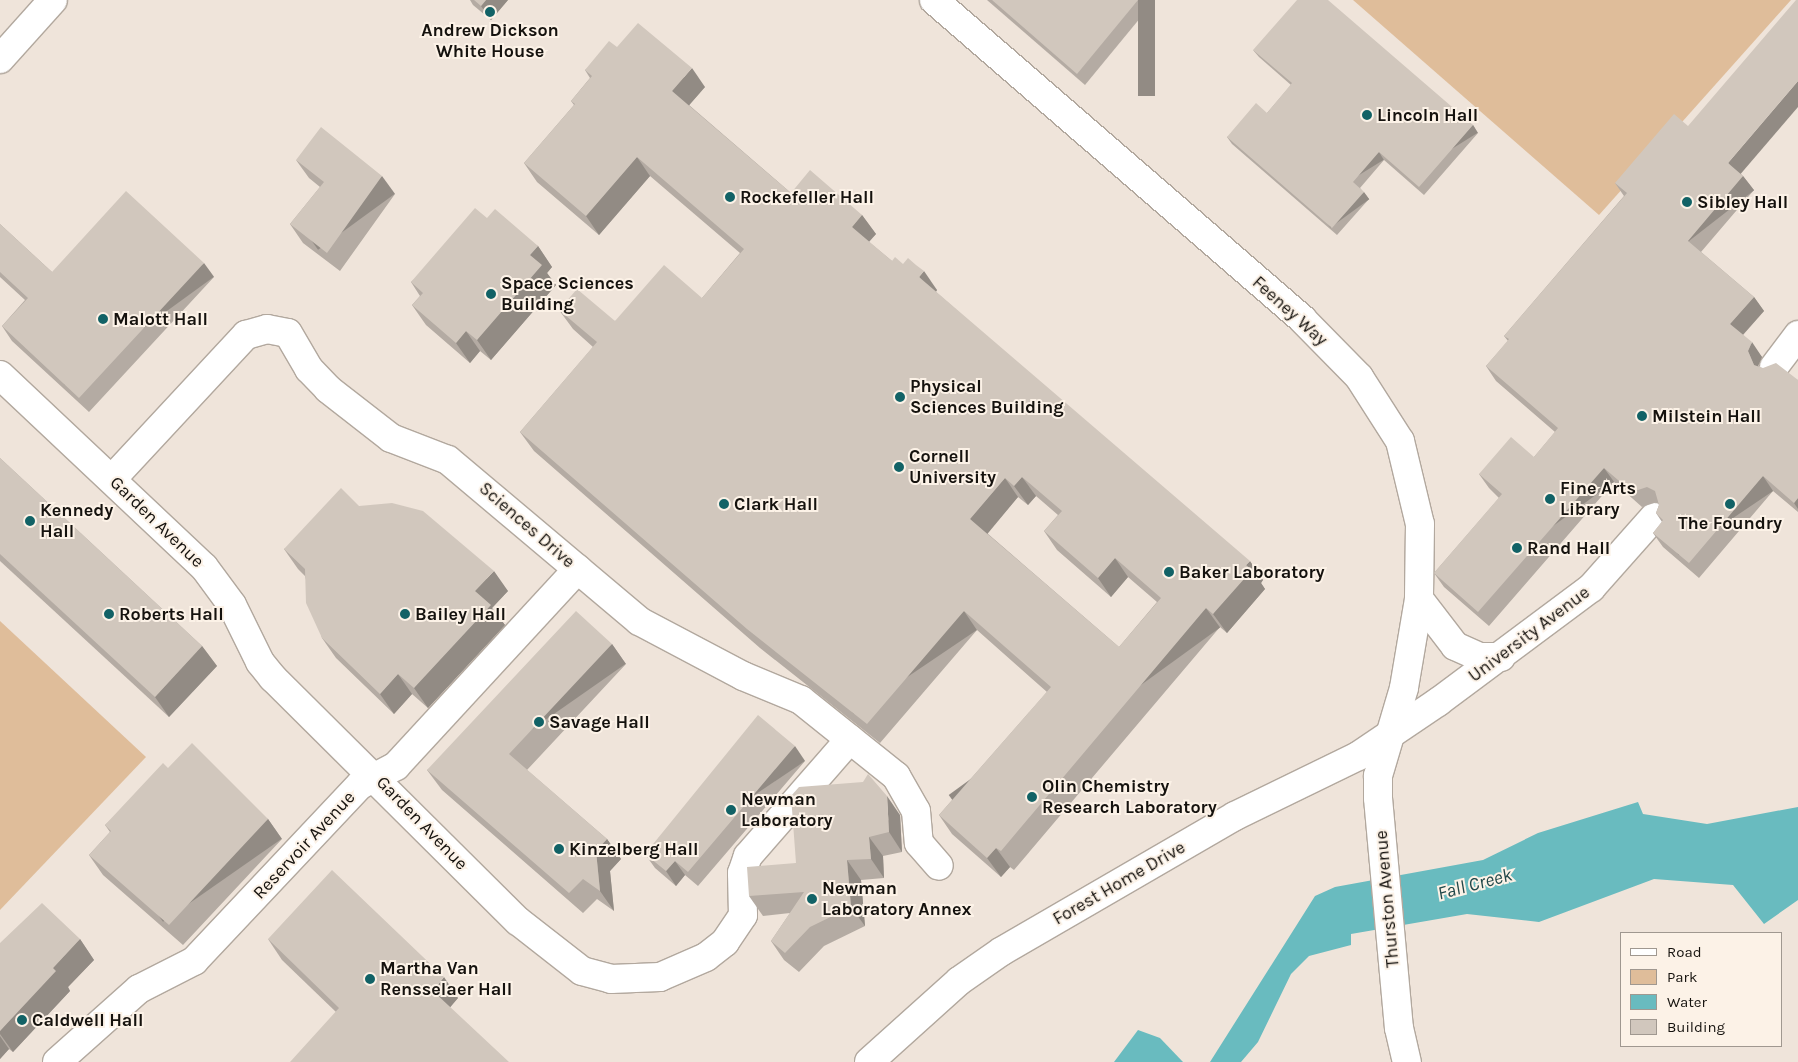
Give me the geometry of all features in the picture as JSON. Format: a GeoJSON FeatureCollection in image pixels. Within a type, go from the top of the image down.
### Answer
{"type":"FeatureCollection","features":[{"type":"Feature","properties":{"kind":"street"},"geometry":{"type":"LineString","coordinates":[[0,59],[53,0]]}},
{"type":"Feature","properties":{"kind":"street","name":"Feeney Way"},"geometry":{"type":"LineString","coordinates":[[934,0],[1303,320],[1358,377],[1392,424],[1410,469],[1420,524],[1420,599],[1404,688],[1390,736]]}},
{"type":"Feature","properties":{"kind":"street","name":"Sciences Drive"},"geometry":{"type":"LineString","coordinates":[[112,479],[241,340],[254,332],[281,330],[294,337],[309,369],[328,389],[391,438],[448,460],[658,633],[772,690],[794,695],[850,739],[904,785],[916,811],[919,843],[939,866]]}},
{"type":"Feature","properties":{"kind":"street"},"geometry":{"type":"LineString","coordinates":[[1774,366],[1798,334]]}},
{"type":"Feature","properties":{"kind":"street","name":"Garden Avenue"},"geometry":{"type":"LineString","coordinates":[[0,375],[112,479],[218,584],[273,678],[378,778],[553,953],[582,972],[638,981],[681,970],[725,942],[743,915],[742,873],[748,856],[850,739]]}},
{"type":"Feature","properties":{"kind":"street","name":"University Avenue"},"geometry":{"type":"LineString","coordinates":[[1390,736],[1501,657],[1592,588],[1654,516]]}},
{"type":"Feature","properties":{"kind":"street","name":"Reservoir Avenue"},"geometry":{"type":"LineString","coordinates":[[57,1062],[139,989],[194,961],[360,785],[378,778],[396,766],[578,569]]}},
{"type":"Feature","properties":{"kind":"street"},"geometry":{"type":"LineString","coordinates":[[1420,599],[1455,646],[1480,656],[1501,657]]}},
{"type":"Feature","properties":{"kind":"street","name":"Thurston Avenue"},"geometry":{"type":"LineString","coordinates":[[1390,736],[1378,776],[1406,1060]]}},
{"type":"Feature","properties":{"kind":"street","name":"Forest Home Drive"},"geometry":{"type":"LineString","coordinates":[[869,1062],[959,980],[1002,951],[1235,816],[1390,736]]}},
{"type":"Feature","properties":{"kind":"green space"},"geometry":{"type":"Polygon","coordinates":[[[1353,0],[1791,0],[1599,215],[1353,0]]]}},
{"type":"Feature","properties":{"kind":"green space"},"geometry":{"type":"Polygon","coordinates":[[[0,621],[146,757],[0,910],[0,621]]]}},
{"type":"Feature","properties":{"kind":"water","name":"Fall Creek"},"geometry":{"type":"Polygon","coordinates":[[[1638,802],[1643,814],[1707,824],[1798,807],[1798,900],[1764,924],[1733,885],[1654,879],[1539,922],[1467,914],[1351,934],[1351,945],[1309,956],[1291,974],[1258,1042],[1241,1062],[1210,1062],[1315,896],[1335,887],[1483,860],[1538,833],[1638,802]]]}},
{"type":"Feature","properties":{"kind":"water"},"geometry":{"type":"Polygon","coordinates":[[[1138,1030],[1160,1038],[1183,1062],[1114,1062],[1138,1030]]]}},
{"type":"Feature","properties":{"kind":"building"},"geometry":{"type":"Polygon","coordinates":[[[474,0],[486,0],[481,6],[474,0]]]}},
{"type":"Feature","properties":{"kind":"building"},"geometry":{"type":"Polygon","coordinates":[[[992,0],[1138,0],[1077,74],[992,0]]]}},
{"type":"Feature","properties":{"kind":"building","name":"Lincoln Hall"},"geometry":{"type":"Polygon","coordinates":[[[1297,0],[1328,0],[1473,125],[1419,187],[1379,152],[1353,182],[1364,192],[1332,228],[1227,137],[1256,103],[1267,113],[1292,83],[1253,50],[1297,0]]]}},
{"type":"Feature","properties":{"kind":"building"},"geometry":{"type":"Polygon","coordinates":[[[1796,0],[1798,0],[1798,81],[1728,163],[1743,176],[1688,241],[1754,297],[1730,324],[1752,342],[1748,351],[1754,365],[1763,368],[1776,363],[1798,380],[1798,498],[1794,503],[1763,476],[1689,563],[1653,533],[1663,520],[1656,513],[1659,505],[1655,491],[1647,487],[1632,492],[1604,468],[1478,612],[1434,573],[1502,494],[1479,474],[1511,437],[1534,457],[1558,428],[1486,366],[1509,339],[1504,336],[1627,193],[1615,183],[1674,114],[1688,126],[1796,0]]]}},
{"type":"Feature","properties":{"kind":"building"},"geometry":{"type":"Polygon","coordinates":[[[638,23],[692,68],[672,91],[791,193],[810,170],[862,215],[852,227],[892,261],[895,257],[903,264],[908,258],[924,271],[919,277],[1250,561],[1246,565],[1252,570],[1213,614],[1206,608],[1001,851],[996,848],[987,858],[939,815],[1051,687],[964,611],[867,724],[747,629],[520,432],[597,342],[559,310],[577,289],[615,321],[664,265],[702,298],[744,249],[637,157],[586,216],[524,163],[575,104],[571,101],[592,76],[585,70],[609,41],[617,47],[638,23]],[[1022,477],[1014,486],[1005,478],[970,519],[1119,647],[1161,598],[1115,558],[1098,578],[1044,531],[1062,511],[1022,477]]]}},
{"type":"Feature","properties":{"kind":"building"},"geometry":{"type":"Polygon","coordinates":[[[321,127],[382,176],[327,253],[290,224],[324,182],[296,160],[321,127]]]}},
{"type":"Feature","properties":{"kind":"building","name":"Malott Hall"},"geometry":{"type":"Polygon","coordinates":[[[126,191],[204,263],[79,398],[2,326],[28,298],[0,272],[0,224],[52,272],[126,191]]]}},
{"type":"Feature","properties":{"kind":"building","name":"Space Sciences Building"},"geometry":{"type":"Polygon","coordinates":[[[475,208],[487,218],[495,209],[538,246],[530,255],[542,265],[477,340],[466,331],[456,343],[412,305],[423,293],[411,282],[475,208]]]}},
{"type":"Feature","properties":{"kind":"building","name":"Roberts Hall"},"geometry":{"type":"Polygon","coordinates":[[[0,458],[202,646],[155,697],[0,554],[0,458]]]}},
{"type":"Feature","properties":{"kind":"building","name":"Bailey Hall"},"geometry":{"type":"Polygon","coordinates":[[[341,488],[359,506],[392,503],[423,511],[494,571],[475,591],[491,605],[414,688],[398,674],[380,694],[322,638],[306,603],[305,569],[284,549],[341,488]]]}},
{"type":"Feature","properties":{"kind":"building"},"geometry":{"type":"Polygon","coordinates":[[[576,611],[612,644],[509,754],[607,839],[596,851],[600,891],[583,879],[569,893],[427,770],[576,611]]]}},
{"type":"Feature","properties":{"kind":"building","name":"Newman Laboratory"},"geometry":{"type":"Polygon","coordinates":[[[758,715],[795,746],[688,872],[675,861],[666,871],[645,854],[758,715]]]}},
{"type":"Feature","properties":{"kind":"building"},"geometry":{"type":"Polygon","coordinates":[[[192,743],[268,819],[169,925],[89,855],[111,831],[105,825],[163,763],[168,768],[192,743]]]}},
{"type":"Feature","properties":{"kind":"building"},"geometry":{"type":"Polygon","coordinates":[[[868,774],[887,796],[889,832],[869,837],[871,859],[847,860],[851,907],[810,927],[785,953],[771,941],[804,892],[749,896],[747,867],[796,863],[791,796],[799,787],[863,782],[868,774]]]}},
{"type":"Feature","properties":{"kind":"building","name":"Martha Van Rensselaer Hall"},"geometry":{"type":"Polygon","coordinates":[[[332,870],[444,977],[433,991],[509,1062],[290,1062],[339,1008],[268,939],[332,870]]]}},
{"type":"Feature","properties":{"kind":"building"},"geometry":{"type":"Polygon","coordinates":[[[42,903],[80,939],[53,968],[56,971],[0,1031],[0,943],[42,903]]]}},
{"type":"Feature","properties":{"kind":"place","name":"Andrew Dickson White House"},"geometry":{"type":"Point","coordinates":[490,12]}},
{"type":"Feature","properties":{"kind":"place","name":"Lincoln Hall"},"geometry":{"type":"Point","coordinates":[1367,115]}},
{"type":"Feature","properties":{"kind":"place","name":"Rockefeller Hall"},"geometry":{"type":"Point","coordinates":[730,197]}},
{"type":"Feature","properties":{"kind":"place","name":"Sibley Hall"},"geometry":{"type":"Point","coordinates":[1687,202]}},
{"type":"Feature","properties":{"kind":"place","name":"Space Sciences Building"},"geometry":{"type":"Point","coordinates":[491,294]}},
{"type":"Feature","properties":{"kind":"place","name":"Malott Hall"},"geometry":{"type":"Point","coordinates":[103,319]}},
{"type":"Feature","properties":{"kind":"place","name":"Physical Sciences Building"},"geometry":{"type":"Point","coordinates":[900,397]}},
{"type":"Feature","properties":{"kind":"place","name":"Milstein Hall"},"geometry":{"type":"Point","coordinates":[1642,416]}},
{"type":"Feature","properties":{"kind":"place","name":"Cornell University"},"geometry":{"type":"Point","coordinates":[899,467]}},
{"type":"Feature","properties":{"kind":"place","name":"Fine Arts Library"},"geometry":{"type":"Point","coordinates":[1550,499]}},
{"type":"Feature","properties":{"kind":"place","name":"Clark Hall"},"geometry":{"type":"Point","coordinates":[724,504]}},
{"type":"Feature","properties":{"kind":"place","name":"The Foundry"},"geometry":{"type":"Point","coordinates":[1730,504]}},
{"type":"Feature","properties":{"kind":"place","name":"Kennedy Hall"},"geometry":{"type":"Point","coordinates":[30,521]}},
{"type":"Feature","properties":{"kind":"place","name":"Rand Hall"},"geometry":{"type":"Point","coordinates":[1517,548]}},
{"type":"Feature","properties":{"kind":"place","name":"Baker Laboratory"},"geometry":{"type":"Point","coordinates":[1169,572]}},
{"type":"Feature","properties":{"kind":"place","name":"Roberts Hall"},"geometry":{"type":"Point","coordinates":[109,614]}},
{"type":"Feature","properties":{"kind":"place","name":"Bailey Hall"},"geometry":{"type":"Point","coordinates":[405,614]}},
{"type":"Feature","properties":{"kind":"place","name":"Savage Hall"},"geometry":{"type":"Point","coordinates":[539,722]}},
{"type":"Feature","properties":{"kind":"place","name":"Olin Chemistry Research Laboratory"},"geometry":{"type":"Point","coordinates":[1032,797]}},
{"type":"Feature","properties":{"kind":"place","name":"Newman Laboratory"},"geometry":{"type":"Point","coordinates":[731,810]}},
{"type":"Feature","properties":{"kind":"place","name":"Kinzelberg Hall"},"geometry":{"type":"Point","coordinates":[559,849]}},
{"type":"Feature","properties":{"kind":"place","name":"Newman Laboratory Annex"},"geometry":{"type":"Point","coordinates":[812,899]}},
{"type":"Feature","properties":{"kind":"place","name":"Martha Van Rensselaer Hall"},"geometry":{"type":"Point","coordinates":[370,979]}},
{"type":"Feature","properties":{"kind":"place","name":"Caldwell Hall"},"geometry":{"type":"Point","coordinates":[22,1020]}}]}
